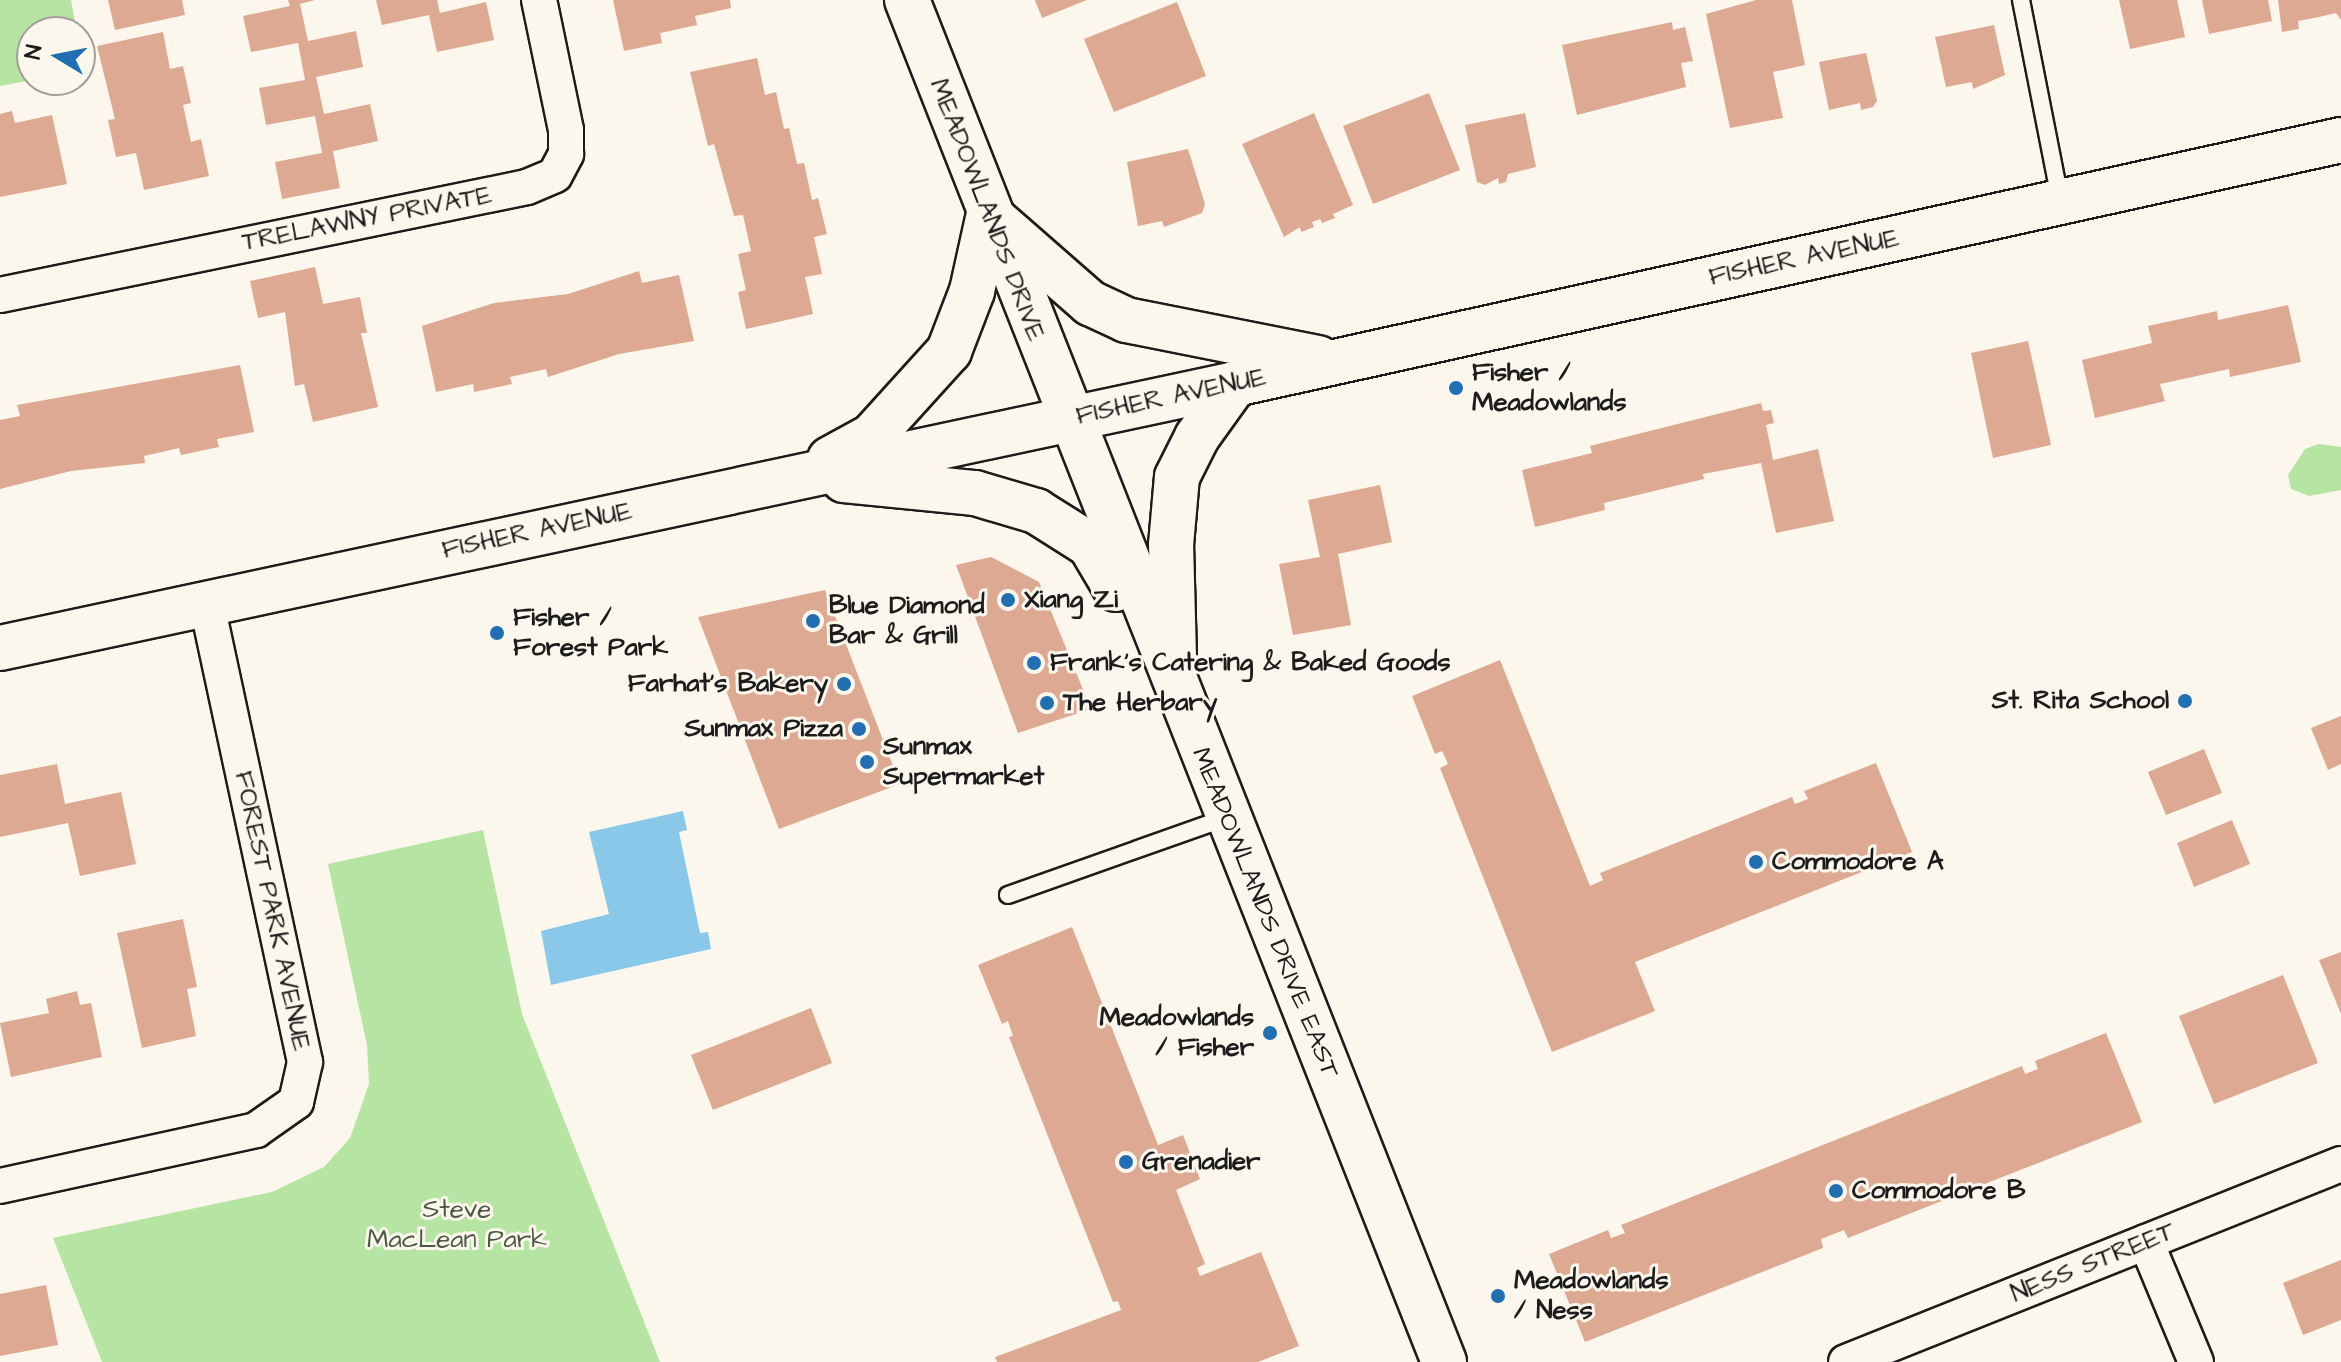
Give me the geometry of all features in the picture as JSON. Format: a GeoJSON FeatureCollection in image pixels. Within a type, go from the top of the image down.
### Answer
{"type":"FeatureCollection","features":[{"type":"Feature","properties":{"kind":"main road","name":"MEADOWLANDS DRIVE"},"geometry":{"type":"LineString","coordinates":[[907,0],[1068,419]]}},
{"type":"Feature","properties":{"kind":"main road","name":"FISHER AVENUE"},"geometry":{"type":"LineString","coordinates":[[0,648],[1337,362],[2341,140]]}},
{"type":"Feature","properties":{"kind":"main road"},"geometry":{"type":"LineString","coordinates":[[798,475],[872,436],[949,351],[972,291],[989,214],[1090,303],[1126,320],[1337,362]]}},
{"type":"Feature","properties":{"kind":"main road"},"geometry":{"type":"LineString","coordinates":[[1175,687],[1171,545],[1177,477],[1197,437],[1235,384]]}},
{"type":"Feature","properties":{"kind":"main road","name":"MEADOWLANDS DRIVE EAST"},"geometry":{"type":"LineString","coordinates":[[1068,419],[1444,1362]]}},
{"type":"Feature","properties":{"kind":"main road"},"geometry":{"type":"LineString","coordinates":[[798,475],[975,493],[1036,511],[1068,528],[1090,545],[1175,687]]}},
{"type":"Feature","properties":{"kind":"street","name":"TRELAWNY PRIVATE"},"geometry":{"type":"LineString","coordinates":[[0,295],[527,187],[555,175],[566,154],[566,130],[539,0]]}},
{"type":"Feature","properties":{"kind":"street","name":"FOREST PARK AVENUE"},"geometry":{"type":"LineString","coordinates":[[0,1186],[256,1130],[296,1102],[305,1062],[207,603]]}},
{"type":"Feature","properties":{"kind":"street","name":"NESS STREET"},"geometry":{"type":"LineString","coordinates":[[1846,1362],[2341,1164]]}},
{"type":"Feature","properties":{"kind":"street"},"geometry":{"type":"LineString","coordinates":[[2146,1242],[2196,1362]]}},
{"type":"Feature","properties":{"kind":"lane"},"geometry":{"type":"LineString","coordinates":[[2021,0],[2060,201]]}},
{"type":"Feature","properties":{"kind":"lane"},"geometry":{"type":"LineString","coordinates":[[1008,895],[1228,818]]}},
{"type":"Feature","properties":{"kind":"green space"},"geometry":{"type":"Polygon","coordinates":[[[0,0],[71,0],[74,16],[16,16],[16,83],[0,86],[0,0]]]}},
{"type":"Feature","properties":{"kind":"green space"},"geometry":{"type":"Polygon","coordinates":[[[2319,444],[2341,447],[2341,490],[2309,496],[2291,489],[2288,475],[2305,449],[2319,444]]]}},
{"type":"Feature","properties":{"kind":"green space","name":"Steve MacLean Park"},"geometry":{"type":"Polygon","coordinates":[[[483,830],[522,1014],[660,1362],[102,1362],[53,1238],[272,1192],[324,1167],[350,1138],[369,1084],[367,1045],[328,864],[483,830]]]}},
{"type":"Feature","properties":{"kind":"water"},"geometry":{"type":"Polygon","coordinates":[[[683,811],[687,830],[679,832],[700,933],[708,932],[711,949],[551,985],[541,931],[609,914],[589,832],[683,811]]]}},
{"type":"Feature","properties":{"kind":"building"},"geometry":{"type":"Polygon","coordinates":[[[108,0],[182,0],[185,15],[115,30],[108,0]]]}},
{"type":"Feature","properties":{"kind":"building"},"geometry":{"type":"Polygon","coordinates":[[[288,0],[315,0],[300,4],[308,41],[356,31],[363,67],[316,77],[324,114],[370,104],[378,141],[333,151],[340,188],[282,199],[275,162],[322,153],[315,116],[266,125],[259,88],[305,80],[298,43],[251,52],[243,16],[290,6],[288,0]]]}},
{"type":"Feature","properties":{"kind":"building"},"geometry":{"type":"Polygon","coordinates":[[[376,0],[437,0],[440,13],[486,2],[494,40],[437,52],[429,15],[382,25],[376,0]]]}},
{"type":"Feature","properties":{"kind":"building"},"geometry":{"type":"Polygon","coordinates":[[[613,0],[730,0],[731,8],[695,16],[697,25],[660,33],[662,43],[624,51],[613,0]]]}},
{"type":"Feature","properties":{"kind":"building"},"geometry":{"type":"Polygon","coordinates":[[[1035,0],[1087,0],[1042,18],[1035,0]]]}},
{"type":"Feature","properties":{"kind":"building"},"geometry":{"type":"Polygon","coordinates":[[[1756,0],[1792,0],[1805,65],[1773,72],[1783,118],[1730,128],[1706,14],[1756,0]]]}},
{"type":"Feature","properties":{"kind":"building"},"geometry":{"type":"Polygon","coordinates":[[[2119,0],[2177,0],[2185,37],[2130,49],[2119,0]]]}},
{"type":"Feature","properties":{"kind":"building"},"geometry":{"type":"Polygon","coordinates":[[[2202,0],[2268,0],[2272,21],[2209,34],[2202,0]]]}},
{"type":"Feature","properties":{"kind":"building"},"geometry":{"type":"Polygon","coordinates":[[[2278,0],[2341,0],[2341,20],[2336,13],[2298,21],[2299,29],[2282,32],[2278,0]]]}},
{"type":"Feature","properties":{"kind":"building"},"geometry":{"type":"Polygon","coordinates":[[[1177,2],[1206,76],[1114,112],[1084,39],[1177,2]]]}},
{"type":"Feature","properties":{"kind":"building"},"geometry":{"type":"Polygon","coordinates":[[[1672,22],[1673,30],[1685,27],[1693,61],[1681,63],[1686,87],[1577,115],[1562,45],[1672,22]]]}},
{"type":"Feature","properties":{"kind":"building"},"geometry":{"type":"Polygon","coordinates":[[[1994,25],[2005,75],[1973,89],[1972,82],[1946,87],[1935,37],[1994,25]]]}},
{"type":"Feature","properties":{"kind":"building"},"geometry":{"type":"Polygon","coordinates":[[[163,32],[170,69],[183,66],[191,103],[183,105],[191,142],[201,139],[209,176],[144,190],[136,153],[116,157],[108,120],[115,119],[97,46],[163,32]]]}},
{"type":"Feature","properties":{"kind":"building"},"geometry":{"type":"Polygon","coordinates":[[[1866,53],[1877,101],[1873,107],[1861,110],[1860,103],[1829,110],[1819,62],[1866,53]]]}},
{"type":"Feature","properties":{"kind":"building"},"geometry":{"type":"Polygon","coordinates":[[[757,58],[765,95],[776,92],[784,129],[789,128],[797,164],[804,163],[812,200],[818,198],[827,234],[814,237],[822,274],[805,277],[813,314],[746,329],[738,292],[746,290],[738,254],[751,251],[743,215],[734,216],[714,144],[708,146],[690,72],[757,58]]]}},
{"type":"Feature","properties":{"kind":"building"},"geometry":{"type":"Polygon","coordinates":[[[1429,93],[1460,170],[1373,204],[1343,126],[1429,93]]]}},
{"type":"Feature","properties":{"kind":"building"},"geometry":{"type":"Polygon","coordinates":[[[12,111],[15,123],[52,115],[67,184],[0,197],[0,114],[12,111]]]}},
{"type":"Feature","properties":{"kind":"building"},"geometry":{"type":"Polygon","coordinates":[[[1314,113],[1353,205],[1333,214],[1335,218],[1322,223],[1320,219],[1312,222],[1314,227],[1301,232],[1300,227],[1284,237],[1242,144],[1314,113]]]}},
{"type":"Feature","properties":{"kind":"building"},"geometry":{"type":"Polygon","coordinates":[[[1525,113],[1536,167],[1508,174],[1506,182],[1499,184],[1498,178],[1485,185],[1477,182],[1465,125],[1525,113]]]}},
{"type":"Feature","properties":{"kind":"building"},"geometry":{"type":"Polygon","coordinates":[[[1188,149],[1205,204],[1202,213],[1164,227],[1162,221],[1138,226],[1127,162],[1188,149]]]}},
{"type":"Feature","properties":{"kind":"building"},"geometry":{"type":"Polygon","coordinates":[[[315,267],[323,304],[360,297],[367,333],[361,333],[378,407],[313,422],[304,384],[295,386],[285,312],[258,318],[250,281],[315,267]]]}},
{"type":"Feature","properties":{"kind":"building"},"geometry":{"type":"Polygon","coordinates":[[[639,271],[642,283],[679,275],[694,341],[619,354],[548,377],[546,369],[510,377],[512,384],[474,392],[473,384],[436,392],[422,326],[494,303],[568,294],[639,271]]]}},
{"type":"Feature","properties":{"kind":"building"},"geometry":{"type":"Polygon","coordinates":[[[2288,305],[2301,362],[2230,377],[2229,369],[2160,384],[2165,401],[2095,418],[2082,360],[2152,343],[2148,326],[2217,311],[2218,320],[2288,305]]]}},
{"type":"Feature","properties":{"kind":"building"},"geometry":{"type":"Polygon","coordinates":[[[2028,341],[2051,445],[1993,458],[1971,353],[2028,341]]]}},
{"type":"Feature","properties":{"kind":"building"},"geometry":{"type":"Polygon","coordinates":[[[240,365],[254,432],[217,439],[219,447],[181,455],[179,448],[144,456],[145,463],[71,471],[0,489],[0,420],[20,416],[17,405],[240,365]]]}},
{"type":"Feature","properties":{"kind":"building"},"geometry":{"type":"Polygon","coordinates":[[[1761,403],[1763,411],[1771,410],[1774,423],[1766,425],[1773,460],[1818,449],[1834,521],[1776,533],[1761,463],[1703,474],[1704,479],[1604,503],[1605,510],[1535,527],[1522,470],[1592,453],[1590,446],[1761,403]]]}},
{"type":"Feature","properties":{"kind":"building"},"geometry":{"type":"Polygon","coordinates":[[[1380,485],[1392,542],[1338,554],[1351,625],[1293,635],[1279,564],[1320,557],[1308,500],[1380,485]]]}},
{"type":"Feature","properties":{"kind":"building"},"geometry":{"type":"Polygon","coordinates":[[[991,557],[1039,582],[1091,709],[1018,733],[956,565],[991,557]]]}},
{"type":"Feature","properties":{"kind":"building"},"geometry":{"type":"Polygon","coordinates":[[[825,590],[900,784],[779,829],[698,617],[825,590]]]}},
{"type":"Feature","properties":{"kind":"building","name":"Commodore A"},"geometry":{"type":"Polygon","coordinates":[[[1500,660],[1590,886],[1603,880],[1600,873],[1792,797],[1795,804],[1808,799],[1804,791],[1876,763],[1912,852],[1635,962],[1655,1011],[1552,1052],[1440,768],[1448,764],[1442,751],[1435,754],[1412,696],[1500,660]]]}},
{"type":"Feature","properties":{"kind":"building"},"geometry":{"type":"Polygon","coordinates":[[[2341,716],[2341,764],[2328,770],[2311,728],[2341,716]]]}},
{"type":"Feature","properties":{"kind":"building"},"geometry":{"type":"Polygon","coordinates":[[[2204,749],[2222,793],[2166,815],[2148,772],[2204,749]]]}},
{"type":"Feature","properties":{"kind":"building"},"geometry":{"type":"Polygon","coordinates":[[[57,764],[65,804],[121,792],[136,864],[80,876],[68,823],[0,837],[0,775],[57,764]]]}},
{"type":"Feature","properties":{"kind":"building"},"geometry":{"type":"Polygon","coordinates":[[[2232,820],[2250,864],[2194,887],[2177,843],[2232,820]]]}},
{"type":"Feature","properties":{"kind":"building"},"geometry":{"type":"Polygon","coordinates":[[[183,919],[197,987],[187,989],[196,1036],[142,1048],[117,933],[183,919]]]}},
{"type":"Feature","properties":{"kind":"building","name":"Grenadier"},"geometry":{"type":"Polygon","coordinates":[[[1072,927],[1158,1145],[1183,1135],[1200,1179],[1176,1190],[1205,1264],[1197,1268],[1200,1276],[1261,1252],[1299,1346],[1258,1362],[997,1362],[995,1357],[1121,1310],[1118,1301],[1113,1302],[1009,1037],[1013,1036],[1008,1021],[1002,1024],[978,965],[1072,927]]]}},
{"type":"Feature","properties":{"kind":"building"},"geometry":{"type":"Polygon","coordinates":[[[2341,952],[2341,1014],[2319,960],[2341,952]]]}},
{"type":"Feature","properties":{"kind":"building"},"geometry":{"type":"Polygon","coordinates":[[[2283,975],[2318,1063],[2214,1104],[2179,1016],[2283,975]]]}},
{"type":"Feature","properties":{"kind":"building"},"geometry":{"type":"Polygon","coordinates":[[[77,991],[80,1005],[91,1003],[102,1057],[11,1077],[0,1023],[49,1013],[46,999],[77,991]]]}},
{"type":"Feature","properties":{"kind":"building"},"geometry":{"type":"Polygon","coordinates":[[[811,1008],[832,1063],[713,1110],[691,1055],[811,1008]]]}},
{"type":"Feature","properties":{"kind":"building","name":"Commodore B"},"geometry":{"type":"Polygon","coordinates":[[[2106,1033],[2142,1122],[1848,1238],[1844,1230],[1821,1239],[1823,1248],[1585,1342],[1549,1254],[1608,1230],[1611,1238],[1625,1233],[1621,1225],[2022,1066],[2025,1074],[2038,1069],[2035,1061],[2106,1033]]]}},
{"type":"Feature","properties":{"kind":"building"},"geometry":{"type":"Polygon","coordinates":[[[2341,1260],[2341,1320],[2303,1335],[2283,1283],[2341,1260]]]}},
{"type":"Feature","properties":{"kind":"building"},"geometry":{"type":"Polygon","coordinates":[[[46,1285],[58,1345],[0,1356],[0,1294],[46,1285]]]}},
{"type":"Feature","properties":{"kind":"place","name":"Fisher / Meadowlands"},"geometry":{"type":"Point","coordinates":[1456,388]}},
{"type":"Feature","properties":{"kind":"place","name":"Xiang Zi"},"geometry":{"type":"Point","coordinates":[1008,600]}},
{"type":"Feature","properties":{"kind":"place","name":"Blue Diamond Bar & Grill"},"geometry":{"type":"Point","coordinates":[813,621]}},
{"type":"Feature","properties":{"kind":"place","name":"Fisher / Forest Park"},"geometry":{"type":"Point","coordinates":[497,633]}},
{"type":"Feature","properties":{"kind":"place","name":"Frank's Catering & Baked Goods"},"geometry":{"type":"Point","coordinates":[1034,663]}},
{"type":"Feature","properties":{"kind":"place","name":"Farhat's Bakery"},"geometry":{"type":"Point","coordinates":[844,684]}},
{"type":"Feature","properties":{"kind":"place","name":"St. Rita School"},"geometry":{"type":"Point","coordinates":[2185,701]}},
{"type":"Feature","properties":{"kind":"place","name":"The Herbary"},"geometry":{"type":"Point","coordinates":[1047,703]}},
{"type":"Feature","properties":{"kind":"place","name":"Sunmax Pizza"},"geometry":{"type":"Point","coordinates":[859,729]}},
{"type":"Feature","properties":{"kind":"place","name":"Sunmax Supermarket"},"geometry":{"type":"Point","coordinates":[867,762]}},
{"type":"Feature","properties":{"kind":"place","name":"Commodore A"},"geometry":{"type":"Point","coordinates":[1756,862]}},
{"type":"Feature","properties":{"kind":"place","name":"Meadowlands / Fisher"},"geometry":{"type":"Point","coordinates":[1270,1033]}},
{"type":"Feature","properties":{"kind":"place","name":"Grenadier"},"geometry":{"type":"Point","coordinates":[1126,1162]}},
{"type":"Feature","properties":{"kind":"place","name":"Commodore B"},"geometry":{"type":"Point","coordinates":[1836,1191]}},
{"type":"Feature","properties":{"kind":"place","name":"Meadowlands / Ness"},"geometry":{"type":"Point","coordinates":[1498,1296]}}]}
